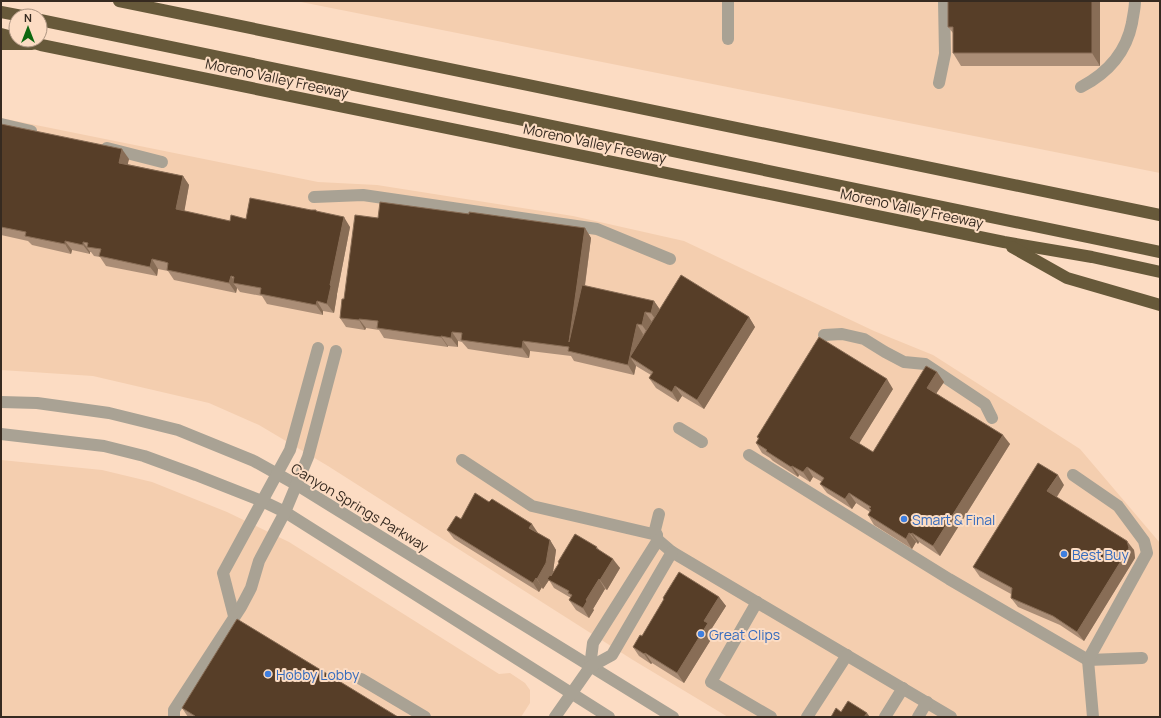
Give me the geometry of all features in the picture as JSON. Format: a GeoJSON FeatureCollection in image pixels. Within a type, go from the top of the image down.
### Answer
{"type":"FeatureCollection","features":[{"type":"Feature","properties":{"kind":"highway"},"geometry":{"type":"LineString","coordinates":[[119,1],[1160,215]]}},
{"type":"Feature","properties":{"kind":"highway"},"geometry":{"type":"LineString","coordinates":[[48,22],[1160,252]]}},
{"type":"Feature","properties":{"kind":"highway","name":"Moreno Valley Freeway"},"geometry":{"type":"LineString","coordinates":[[48,46],[1004,242],[1160,272]]}},
{"type":"Feature","properties":{"kind":"highway"},"geometry":{"type":"LineString","coordinates":[[1004,242],[1067,278],[1160,305]]}},
{"type":"Feature","properties":{"kind":"street"},"geometry":{"type":"LineString","coordinates":[[728,1],[728,39]]}},
{"type":"Feature","properties":{"kind":"street"},"geometry":{"type":"LineString","coordinates":[[939,83],[945,54],[944,1]]}},
{"type":"Feature","properties":{"kind":"street"},"geometry":{"type":"LineString","coordinates":[[1081,87],[1093,80],[1110,66],[1122,52],[1130,34],[1135,1]]}},
{"type":"Feature","properties":{"kind":"street"},"geometry":{"type":"LineString","coordinates":[[1,124],[45,134]]}},
{"type":"Feature","properties":{"kind":"street"},"geometry":{"type":"LineString","coordinates":[[97,146],[162,162]]}},
{"type":"Feature","properties":{"kind":"street"},"geometry":{"type":"LineString","coordinates":[[314,197],[363,195],[597,229],[670,259]]}},
{"type":"Feature","properties":{"kind":"street"},"geometry":{"type":"LineString","coordinates":[[824,335],[842,334],[864,338],[885,352],[904,362],[925,364],[985,404],[992,418]]}},
{"type":"Feature","properties":{"kind":"street"},"geometry":{"type":"LineString","coordinates":[[234,616],[223,573],[290,450],[318,348]]}},
{"type":"Feature","properties":{"kind":"street"},"geometry":{"type":"LineString","coordinates":[[174,717],[174,710],[241,607],[251,588],[259,561],[285,512],[308,458],[336,351]]}},
{"type":"Feature","properties":{"kind":"street","name":"Canyon Springs Parkway"},"geometry":{"type":"LineString","coordinates":[[1,402],[37,403],[108,413],[178,430],[254,461],[297,484],[590,667],[673,717]]}},
{"type":"Feature","properties":{"kind":"street"},"geometry":{"type":"LineString","coordinates":[[679,428],[702,442]]}},
{"type":"Feature","properties":{"kind":"street"},"geometry":{"type":"LineString","coordinates":[[1,434],[104,446],[144,456],[262,501],[285,512],[609,717]]}},
{"type":"Feature","properties":{"kind":"street"},"geometry":{"type":"LineString","coordinates":[[748,455],[949,578],[1088,660],[1142,658]]}},
{"type":"Feature","properties":{"kind":"street"},"geometry":{"type":"LineString","coordinates":[[462,460],[532,506],[657,538],[672,552],[927,702],[948,716]]}},
{"type":"Feature","properties":{"kind":"street"},"geometry":{"type":"LineString","coordinates":[[1073,475],[1118,506],[1144,541],[1147,553],[1088,660],[1093,717]]}},
{"type":"Feature","properties":{"kind":"street"},"geometry":{"type":"LineString","coordinates":[[590,667],[593,643],[657,538],[655,530],[659,514]]}},
{"type":"Feature","properties":{"kind":"street"},"geometry":{"type":"LineString","coordinates":[[555,717],[590,667],[612,655],[672,552]]}},
{"type":"Feature","properties":{"kind":"street"},"geometry":{"type":"LineString","coordinates":[[757,602],[711,682],[771,717]]}},
{"type":"Feature","properties":{"kind":"street"},"geometry":{"type":"LineString","coordinates":[[807,717],[847,655]]}},
{"type":"Feature","properties":{"kind":"street"},"geometry":{"type":"LineString","coordinates":[[361,679],[425,717]]}},
{"type":"Feature","properties":{"kind":"street"},"geometry":{"type":"LineString","coordinates":[[884,717],[903,688]]}},
{"type":"Feature","properties":{"kind":"street"},"geometry":{"type":"LineString","coordinates":[[918,717],[927,702]]}},
{"type":"Feature","properties":{"kind":"shaded area"},"geometry":{"type":"Polygon","coordinates":[[[296,1],[1160,1],[1160,173],[296,1]]]}},
{"type":"Feature","properties":{"kind":"shaded area"},"geometry":{"type":"Polygon","coordinates":[[[1,118],[318,182],[377,185],[573,216],[684,241],[874,331],[933,355],[1080,449],[1160,543],[1160,717],[728,717],[633,660],[328,466],[259,425],[209,403],[93,376],[1,370],[1,118]]]}},
{"type":"Feature","properties":{"kind":"shaded area"},"geometry":{"type":"Polygon","coordinates":[[[1,460],[102,470],[152,482],[227,512],[289,542],[499,674],[510,673],[525,683],[530,690],[530,703],[521,717],[1,717],[1,460]]]}},
{"type":"Feature","properties":{"kind":"building"},"geometry":{"type":"Polygon","coordinates":[[[948,1],[1092,1],[1092,53],[953,53],[953,27],[948,27],[948,1]]]}},
{"type":"Feature","properties":{"kind":"building"},"geometry":{"type":"Polygon","coordinates":[[[1,124],[122,149],[119,163],[183,176],[176,209],[230,221],[231,215],[246,219],[250,198],[316,210],[344,217],[327,304],[317,301],[316,305],[260,294],[261,288],[233,283],[234,277],[231,276],[229,283],[167,270],[168,263],[152,259],[150,267],[99,256],[101,249],[87,247],[88,243],[83,242],[83,245],[65,241],[65,244],[25,236],[26,232],[1,227],[1,124]]]}},
{"type":"Feature","properties":{"kind":"building"},"geometry":{"type":"Polygon","coordinates":[[[380,202],[469,214],[469,212],[585,228],[569,342],[582,285],[654,301],[651,313],[645,312],[642,325],[637,324],[628,365],[568,351],[569,347],[523,341],[522,348],[520,348],[461,340],[462,333],[452,332],[451,338],[441,337],[377,328],[378,321],[340,318],[342,299],[344,299],[355,215],[378,218],[380,202]]]}},
{"type":"Feature","properties":{"kind":"building"},"geometry":{"type":"Polygon","coordinates":[[[681,275],[749,317],[697,400],[675,386],[672,392],[649,378],[653,372],[630,357],[681,275]]]}},
{"type":"Feature","properties":{"kind":"building"},"geometry":{"type":"Polygon","coordinates":[[[819,337],[887,379],[850,438],[873,452],[926,366],[937,372],[927,388],[1003,435],[933,546],[912,533],[909,533],[906,539],[868,515],[871,510],[869,508],[871,507],[849,493],[845,499],[820,484],[824,478],[807,467],[803,472],[792,466],[791,467],[756,443],[759,438],[757,437],[819,337]]]}},
{"type":"Feature","properties":{"kind":"building","name":"Best Buy"},"geometry":{"type":"Polygon","coordinates":[[[1038,463],[1058,475],[1047,491],[1127,541],[1129,548],[1077,632],[1053,616],[1011,598],[1012,588],[973,567],[1038,463]]]}},
{"type":"Feature","properties":{"kind":"building"},"geometry":{"type":"Polygon","coordinates":[[[475,493],[489,502],[492,499],[532,524],[529,528],[550,540],[546,563],[533,583],[447,530],[456,516],[461,519],[475,493]]]}},
{"type":"Feature","properties":{"kind":"building"},"geometry":{"type":"Polygon","coordinates":[[[575,534],[597,547],[596,548],[613,559],[586,600],[587,601],[583,608],[569,600],[572,595],[568,593],[569,591],[547,579],[550,575],[551,576],[575,534]]]}},
{"type":"Feature","properties":{"kind":"building"},"geometry":{"type":"Polygon","coordinates":[[[679,572],[719,597],[704,621],[708,623],[677,673],[633,647],[640,635],[642,636],[679,572]]]}},
{"type":"Feature","properties":{"kind":"building","name":"Hobby Lobby"},"geometry":{"type":"Polygon","coordinates":[[[237,619],[398,717],[194,717],[195,716],[182,708],[237,619]]]}},
{"type":"Feature","properties":{"kind":"building"},"geometry":{"type":"Polygon","coordinates":[[[848,701],[867,713],[864,717],[831,717],[836,708],[841,712],[848,701]]]}},
{"type":"Feature","properties":{"kind":"place","name":"Smart & Final"},"geometry":{"type":"Point","coordinates":[904,519]}},
{"type":"Feature","properties":{"kind":"place","name":"Best Buy"},"geometry":{"type":"Point","coordinates":[1064,554]}},
{"type":"Feature","properties":{"kind":"place","name":"Great Clips"},"geometry":{"type":"Point","coordinates":[701,634]}},
{"type":"Feature","properties":{"kind":"place","name":"Hobby Lobby"},"geometry":{"type":"Point","coordinates":[268,674]}}]}
